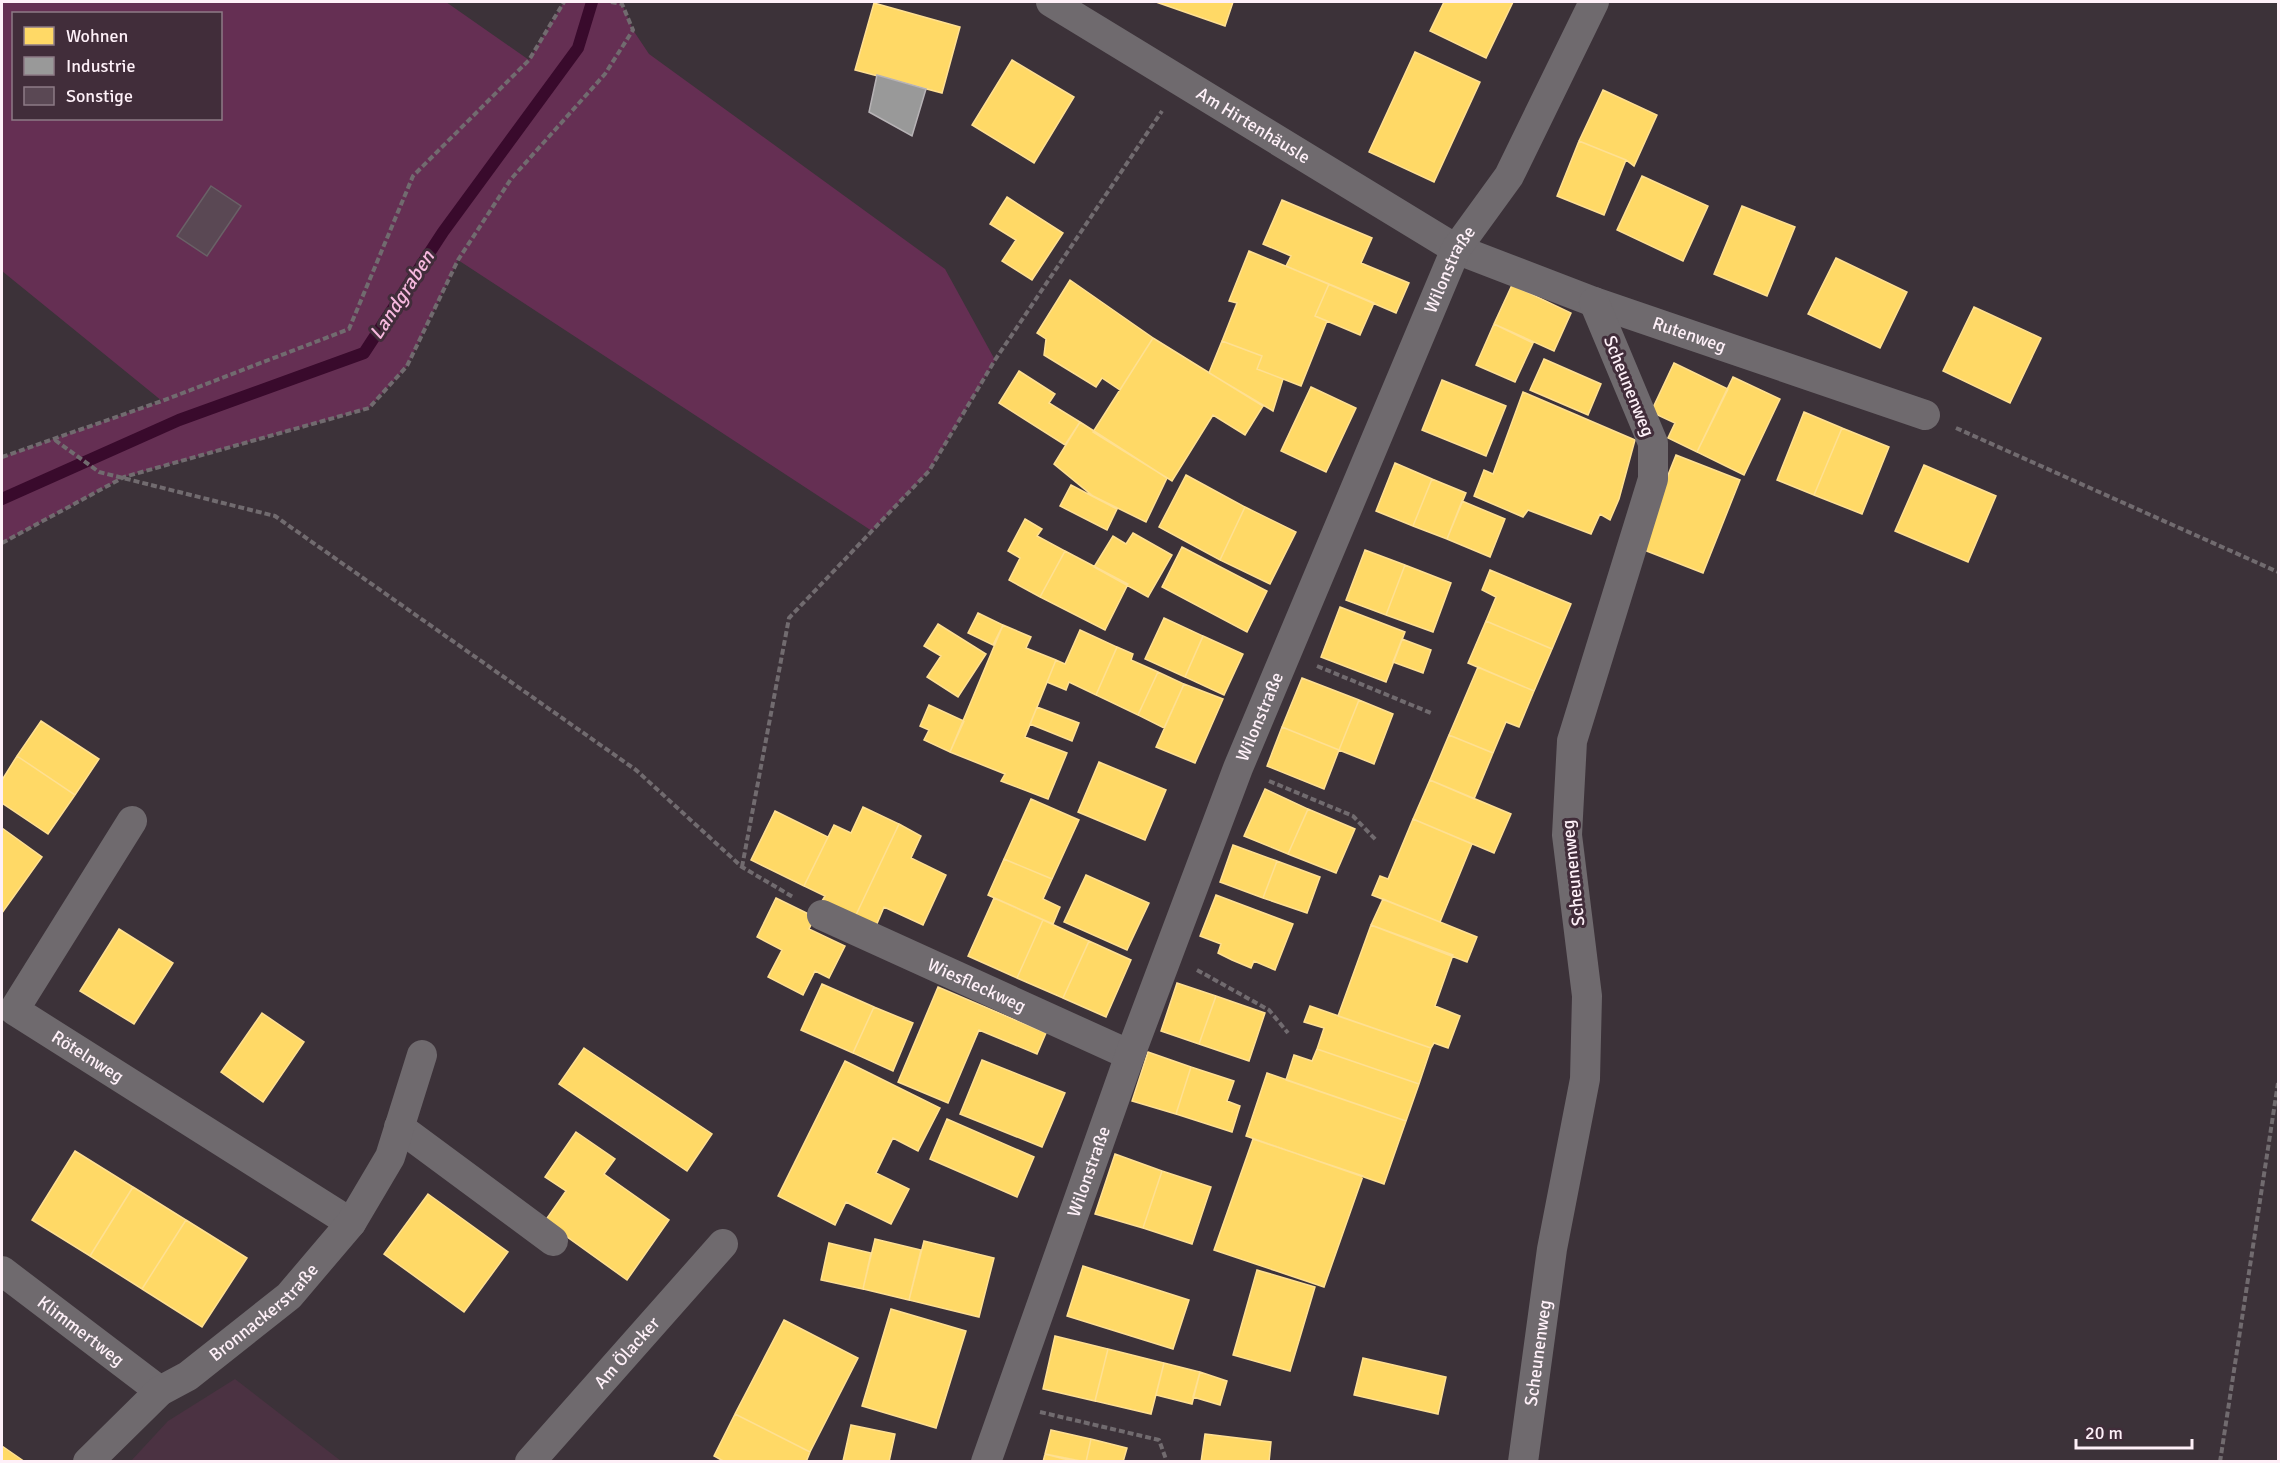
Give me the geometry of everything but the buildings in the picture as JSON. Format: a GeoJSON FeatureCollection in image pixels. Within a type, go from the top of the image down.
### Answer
{"type":"FeatureCollection","features":[{"type":"Feature","properties":{"kind":"street","name":"Am Hirtenhäusle"},"geometry":{"type":"LineString","coordinates":[[1051,2],[1456,249]]}},
{"type":"Feature","properties":{"kind":"street","name":"Wilonstraße"},"geometry":{"type":"LineString","coordinates":[[986,1461],[1130,1055],[1238,768],[1456,249],[1509,176],[1594,2]]}},
{"type":"Feature","properties":{"kind":"street","name":"Rutenweg"},"geometry":{"type":"LineString","coordinates":[[1456,249],[1594,302],[1925,415]]}},
{"type":"Feature","properties":{"kind":"street","name":"Scheunenweg"},"geometry":{"type":"LineString","coordinates":[[1523,1461],[1552,1249],[1586,1079],[1587,996],[1567,835],[1572,741],[1653,478],[1653,443],[1594,302]]}},
{"type":"Feature","properties":{"kind":"street","name":"Rötelnweg"},"geometry":{"type":"LineString","coordinates":[[132,822],[8,1018],[351,1223]]}},
{"type":"Feature","properties":{"kind":"street","name":"Wiesfleckweg"},"geometry":{"type":"LineString","coordinates":[[822,915],[1130,1055]]}},
{"type":"Feature","properties":{"kind":"street","name":"Bronnackerstraße"},"geometry":{"type":"LineString","coordinates":[[88,1461],[160,1391],[188,1376],[289,1296],[351,1223],[390,1157],[422,1055]]}},
{"type":"Feature","properties":{"kind":"street"},"geometry":{"type":"LineString","coordinates":[[399,1127],[553,1241]]}},
{"type":"Feature","properties":{"kind":"street","name":"Am Ölacker"},"geometry":{"type":"LineString","coordinates":[[530,1461],[723,1244]]}},
{"type":"Feature","properties":{"kind":"street","name":"Klimmertweg"},"geometry":{"type":"LineString","coordinates":[[2,1271],[160,1391]]}},
{"type":"Feature","properties":{"kind":"path"},"geometry":{"type":"LineString","coordinates":[[2,457],[55,440],[349,329],[413,176],[530,60],[564,2]]}},
{"type":"Feature","properties":{"kind":"path"},"geometry":{"type":"LineString","coordinates":[[2,543],[124,477],[369,408],[407,366],[458,260],[510,178],[605,74],[633,30],[622,4],[611,2]]}},
{"type":"Feature","properties":{"kind":"path"},"geometry":{"type":"LineString","coordinates":[[742,867],[789,618],[929,471],[995,360],[1182,82]]}},
{"type":"Feature","properties":{"kind":"path"},"geometry":{"type":"LineString","coordinates":[[1925,415],[2278,572]]}},
{"type":"Feature","properties":{"kind":"path"},"geometry":{"type":"LineString","coordinates":[[55,440],[99,472],[275,516],[636,770],[742,867],[822,915]]}},
{"type":"Feature","properties":{"kind":"path"},"geometry":{"type":"LineString","coordinates":[[1286,653],[1431,713]]}},
{"type":"Feature","properties":{"kind":"path"},"geometry":{"type":"LineString","coordinates":[[1238,768],[1353,816],[1376,840]]}},
{"type":"Feature","properties":{"kind":"path"},"geometry":{"type":"LineString","coordinates":[[1168,954],[1269,1010],[1288,1033]]}},
{"type":"Feature","properties":{"kind":"path"},"geometry":{"type":"LineString","coordinates":[[2220,1461],[2278,1083]]}},
{"type":"Feature","properties":{"kind":"path"},"geometry":{"type":"LineString","coordinates":[[1006,1404],[1159,1440],[1167,1461]]}},
{"type":"Feature","properties":{"kind":"shaded area"},"geometry":{"type":"Polygon","coordinates":[[[2,2],[446,2],[529,60],[564,2],[622,4],[633,30],[649,54],[945,269],[995,360],[929,471],[872,531],[458,260],[407,366],[369,408],[124,477],[2,543],[2,457],[162,401],[2,271],[2,2]]]}},
{"type":"Feature","properties":{"kind":"shaded area"},"geometry":{"type":"Polygon","coordinates":[[[235,1379],[341,1461],[131,1461],[168,1421],[235,1379]]]}},
{"type":"Feature","properties":{"kind":"waterway","name":"Landgraben"},"geometry":{"type":"LineString","coordinates":[[2,499],[179,420],[364,353],[443,232],[578,48],[592,2]]}}]}
